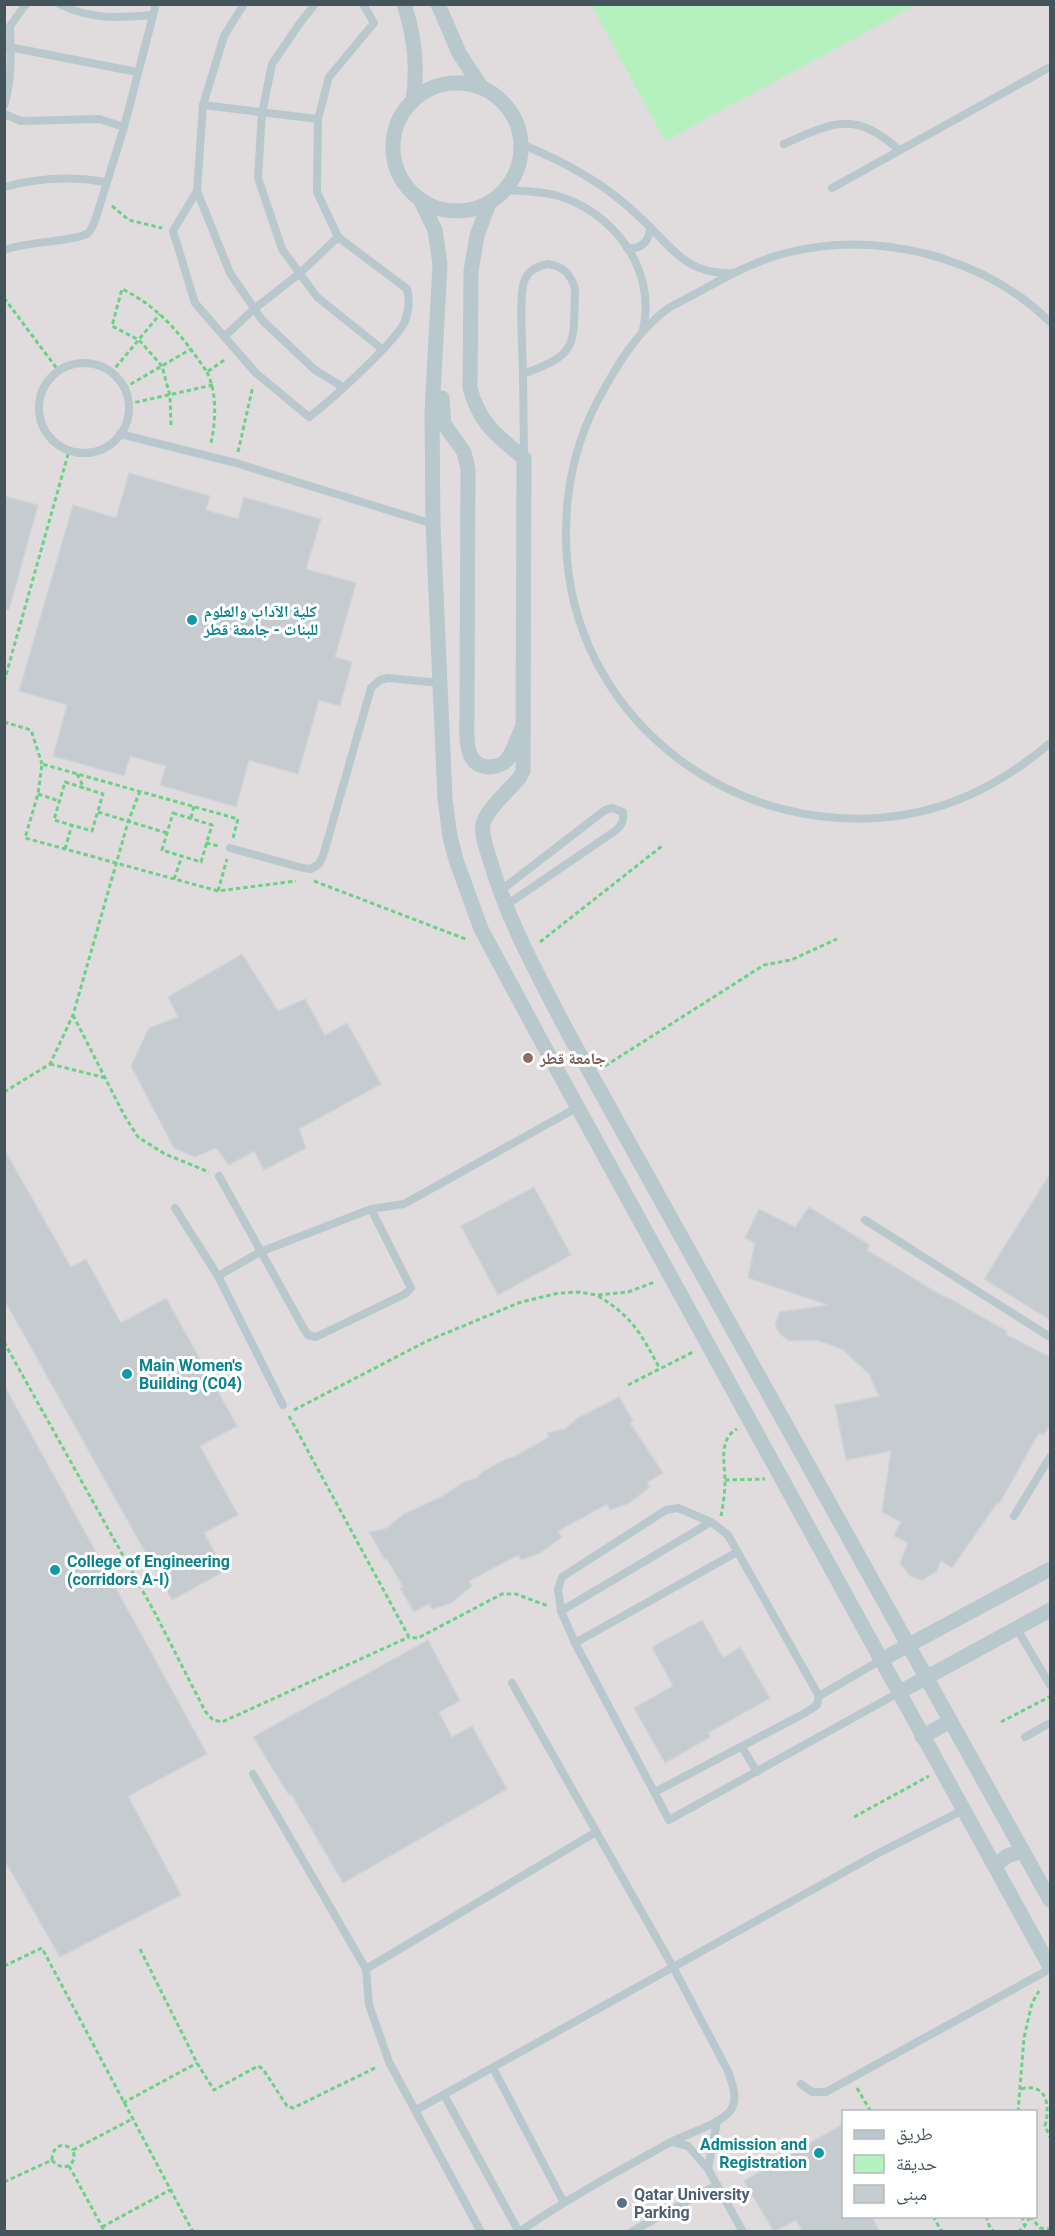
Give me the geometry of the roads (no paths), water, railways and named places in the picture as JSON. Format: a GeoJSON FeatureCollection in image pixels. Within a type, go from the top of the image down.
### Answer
{"type":"FeatureCollection","features":[{"type":"Feature","properties":{"kind":"street"},"geometry":{"type":"LineString","coordinates":[[404,4],[415,49],[413,101]]}},
{"type":"Feature","properties":{"kind":"street"},"geometry":{"type":"LineString","coordinates":[[438,4],[459,53],[482,88]]}},
{"type":"Feature","properties":{"kind":"street"},"geometry":{"type":"LineString","coordinates":[[420,199],[439,208],[470,210],[489,202],[505,190],[516,173],[521,144],[520,134],[512,115],[500,99],[482,88],[451,83],[431,89],[413,101],[401,117],[396,126],[393,146],[396,167],[400,176],[420,199],[435,230],[440,264],[434,367],[434,524],[445,799],[450,837],[462,877],[481,929],[544,1046],[1050,1968]]}},
{"type":"Feature","properties":{"kind":"street"},"geometry":{"type":"LineString","coordinates":[[489,202],[477,236],[471,271],[470,388],[473,400],[485,423],[524,458],[523,771],[489,813],[483,825],[499,891],[526,952],[568,1033],[908,1647],[1023,1851],[1046,1881],[1050,1900]]}},
{"type":"Feature","properties":{"kind":"street"},"geometry":{"type":"LineString","coordinates":[[434,367],[441,386],[444,424],[464,452],[468,469],[466,716],[467,746],[472,759],[477,764],[491,767],[505,762],[523,724]]}},
{"type":"Feature","properties":{"kind":"street"},"geometry":{"type":"LineString","coordinates":[[544,1046],[568,1033]]}},
{"type":"Feature","properties":{"kind":"street"},"geometry":{"type":"LineString","coordinates":[[881,1660],[1050,1569]]}},
{"type":"Feature","properties":{"kind":"street"},"geometry":{"type":"LineString","coordinates":[[898,1693],[1050,1610]]}},
{"type":"Feature","properties":{"kind":"street"},"geometry":{"type":"LineString","coordinates":[[922,1737],[950,1721]]}},
{"type":"Feature","properties":{"kind":"street"},"geometry":{"type":"LineString","coordinates":[[995,1866],[1007,1856],[1023,1851]]}},
{"type":"Feature","properties":{"kind":"lane"},"geometry":{"type":"LineString","coordinates":[[4,106],[7,97],[7,24],[26,4]]}},
{"type":"Feature","properties":{"kind":"lane"},"geometry":{"type":"LineString","coordinates":[[59,4],[74,11],[98,17],[153,15]]}},
{"type":"Feature","properties":{"kind":"lane"},"geometry":{"type":"LineString","coordinates":[[4,250],[25,244],[79,238],[89,233],[95,221],[105,182],[124,127],[156,4]]}},
{"type":"Feature","properties":{"kind":"lane"},"geometry":{"type":"LineString","coordinates":[[244,4],[224,36],[203,105],[197,191],[230,273],[262,320],[315,370],[343,387]]}},
{"type":"Feature","properties":{"kind":"lane"},"geometry":{"type":"LineString","coordinates":[[315,4],[272,64],[262,113],[258,178],[282,249],[317,297],[382,349]]}},
{"type":"Feature","properties":{"kind":"lane"},"geometry":{"type":"LineString","coordinates":[[197,191],[173,231],[195,303],[256,373],[309,417],[326,404],[382,349],[404,323],[410,302],[407,289],[338,237],[317,192],[318,119],[329,77],[374,23],[363,4]]}},
{"type":"Feature","properties":{"kind":"lane"},"geometry":{"type":"LineString","coordinates":[[8,47],[137,72]]}},
{"type":"Feature","properties":{"kind":"lane"},"geometry":{"type":"LineString","coordinates":[[832,188],[1050,67]]}},
{"type":"Feature","properties":{"kind":"lane"},"geometry":{"type":"LineString","coordinates":[[203,105],[318,119]]}},
{"type":"Feature","properties":{"kind":"lane"},"geometry":{"type":"LineString","coordinates":[[4,114],[21,121],[99,119],[124,127]]}},
{"type":"Feature","properties":{"kind":"lane"},"geometry":{"type":"LineString","coordinates":[[784,144],[828,125],[852,123],[874,130],[899,150]]}},
{"type":"Feature","properties":{"kind":"lane"},"geometry":{"type":"LineString","coordinates":[[521,144],[545,153],[590,178],[611,193],[650,227],[670,249],[692,265],[714,272],[735,272]]}},
{"type":"Feature","properties":{"kind":"lane"},"geometry":{"type":"LineString","coordinates":[[4,187],[51,178],[82,178],[105,182]]}},
{"type":"Feature","properties":{"kind":"lane"},"geometry":{"type":"LineString","coordinates":[[505,190],[538,192],[572,201],[603,221],[627,248],[645,283],[647,308],[642,334]]}},
{"type":"Feature","properties":{"kind":"lane"},"geometry":{"type":"LineString","coordinates":[[627,248],[633,249],[644,244],[650,233],[650,227]]}},
{"type":"Feature","properties":{"kind":"lane"},"geometry":{"type":"LineString","coordinates":[[225,336],[254,309],[300,273],[338,237]]}},
{"type":"Feature","properties":{"kind":"lane"},"geometry":{"type":"LineString","coordinates":[[1050,321],[1024,299],[975,271],[949,261],[894,248],[857,245],[810,248],[782,254],[735,272],[670,307],[650,323],[605,387],[582,436],[569,489],[566,543],[573,597],[591,648],[617,696],[653,737],[695,771],[743,797],[795,813],[850,819],[904,815],[957,800],[1007,776],[1050,743]]}},
{"type":"Feature","properties":{"kind":"lane"},"geometry":{"type":"LineString","coordinates":[[524,374],[559,359],[572,339],[575,289],[569,274],[556,266],[540,266],[528,274],[522,288],[524,458]]}},
{"type":"Feature","properties":{"kind":"lane"},"geometry":{"type":"LineString","coordinates":[[85,363],[96,365],[111,373],[124,388],[129,404],[125,425],[120,434],[113,442],[93,452],[69,451],[53,441],[46,432],[39,412],[42,391],[58,370],[85,363]]}},
{"type":"Feature","properties":{"kind":"lane"},"geometry":{"type":"LineString","coordinates":[[120,434],[236,463],[434,524]]}},
{"type":"Feature","properties":{"kind":"lane"},"geometry":{"type":"LineString","coordinates":[[230,848],[303,868],[311,869],[319,864],[371,688],[380,680],[388,678],[441,683]]}},
{"type":"Feature","properties":{"kind":"lane"},"geometry":{"type":"LineString","coordinates":[[499,891],[605,810],[612,808],[623,812],[622,825],[615,831],[505,906]]}},
{"type":"Feature","properties":{"kind":"lane"},"geometry":{"type":"LineString","coordinates":[[218,1276],[260,1252],[371,1209],[404,1204],[578,1107]]}},
{"type":"Feature","properties":{"kind":"lane"},"geometry":{"type":"LineString","coordinates":[[219,1176],[304,1329],[308,1335],[316,1337],[405,1294],[411,1288],[371,1209]]}},
{"type":"Feature","properties":{"kind":"lane"},"geometry":{"type":"LineString","coordinates":[[175,1208],[218,1276],[283,1405]]}},
{"type":"Feature","properties":{"kind":"lane"},"geometry":{"type":"LineString","coordinates":[[865,1220],[1050,1337]]}},
{"type":"Feature","properties":{"kind":"lane"},"geometry":{"type":"LineString","coordinates":[[1014,1516],[1050,1456]]}},
{"type":"Feature","properties":{"kind":"lane"},"geometry":{"type":"LineString","coordinates":[[655,1792],[817,1705],[819,1696],[728,1535],[711,1522],[678,1508],[666,1510],[561,1577],[558,1589],[561,1611],[575,1643],[669,1820],[898,1693]]}},
{"type":"Feature","properties":{"kind":"lane"},"geometry":{"type":"LineString","coordinates":[[561,1611],[711,1522]]}},
{"type":"Feature","properties":{"kind":"lane"},"geometry":{"type":"LineString","coordinates":[[575,1643],[737,1551]]}},
{"type":"Feature","properties":{"kind":"lane"},"geometry":{"type":"LineString","coordinates":[[1017,1629],[1050,1685]]}},
{"type":"Feature","properties":{"kind":"lane"},"geometry":{"type":"LineString","coordinates":[[819,1696],[881,1660]]}},
{"type":"Feature","properties":{"kind":"lane"},"geometry":{"type":"LineString","coordinates":[[444,2095],[519,2232],[563,2201],[672,2142],[717,2121],[729,2112],[734,2102],[734,2089],[728,2071],[673,1967],[512,1683]]}},
{"type":"Feature","properties":{"kind":"lane"},"geometry":{"type":"LineString","coordinates":[[1025,1737],[1050,1723]]}},
{"type":"Feature","properties":{"kind":"lane"},"geometry":{"type":"LineString","coordinates":[[742,1747],[757,1772]]}},
{"type":"Feature","properties":{"kind":"lane"},"geometry":{"type":"LineString","coordinates":[[253,1774],[366,1969],[369,2005],[389,2061],[481,2232]]}},
{"type":"Feature","properties":{"kind":"lane"},"geometry":{"type":"LineString","coordinates":[[416,2110],[866,1860],[963,1810]]}},
{"type":"Feature","properties":{"kind":"lane"},"geometry":{"type":"LineString","coordinates":[[366,1969],[596,1832]]}},
{"type":"Feature","properties":{"kind":"lane"},"geometry":{"type":"LineString","coordinates":[[801,2084],[806,2089],[819,2094],[826,2092],[1050,1968]]}},
{"type":"Feature","properties":{"kind":"lane"},"geometry":{"type":"LineString","coordinates":[[493,2068],[563,2201]]}},
{"type":"Feature","properties":{"kind":"lane"},"geometry":{"type":"LineString","coordinates":[[708,2169],[717,2121]]}},
{"type":"Feature","properties":{"kind":"lane"},"geometry":{"type":"LineString","coordinates":[[672,2142],[688,2146],[708,2169],[743,2232]]}},
{"type":"Feature","properties":{"kind":"lane"},"geometry":{"type":"LineString","coordinates":[[631,2232],[717,2185]]}},
{"type":"Feature","properties":{"kind":"place","name":"كلية الآداب والعلوم للبنات - جامعة قطر"},"geometry":{"type":"Point","coordinates":[192,620]}},
{"type":"Feature","properties":{"kind":"place","name":"جامعة قطر"},"geometry":{"type":"Point","coordinates":[528,1058]}},
{"type":"Feature","properties":{"kind":"place","name":"Main Women's Building (C04)"},"geometry":{"type":"Point","coordinates":[127,1374]}},
{"type":"Feature","properties":{"kind":"place","name":"College of Engineering (corridors A-I)"},"geometry":{"type":"Point","coordinates":[55,1570]}},
{"type":"Feature","properties":{"kind":"place","name":"Admission and Registration"},"geometry":{"type":"Point","coordinates":[819,2153]}},
{"type":"Feature","properties":{"kind":"place","name":"Qatar University Parking"},"geometry":{"type":"Point","coordinates":[622,2203]}}]}
